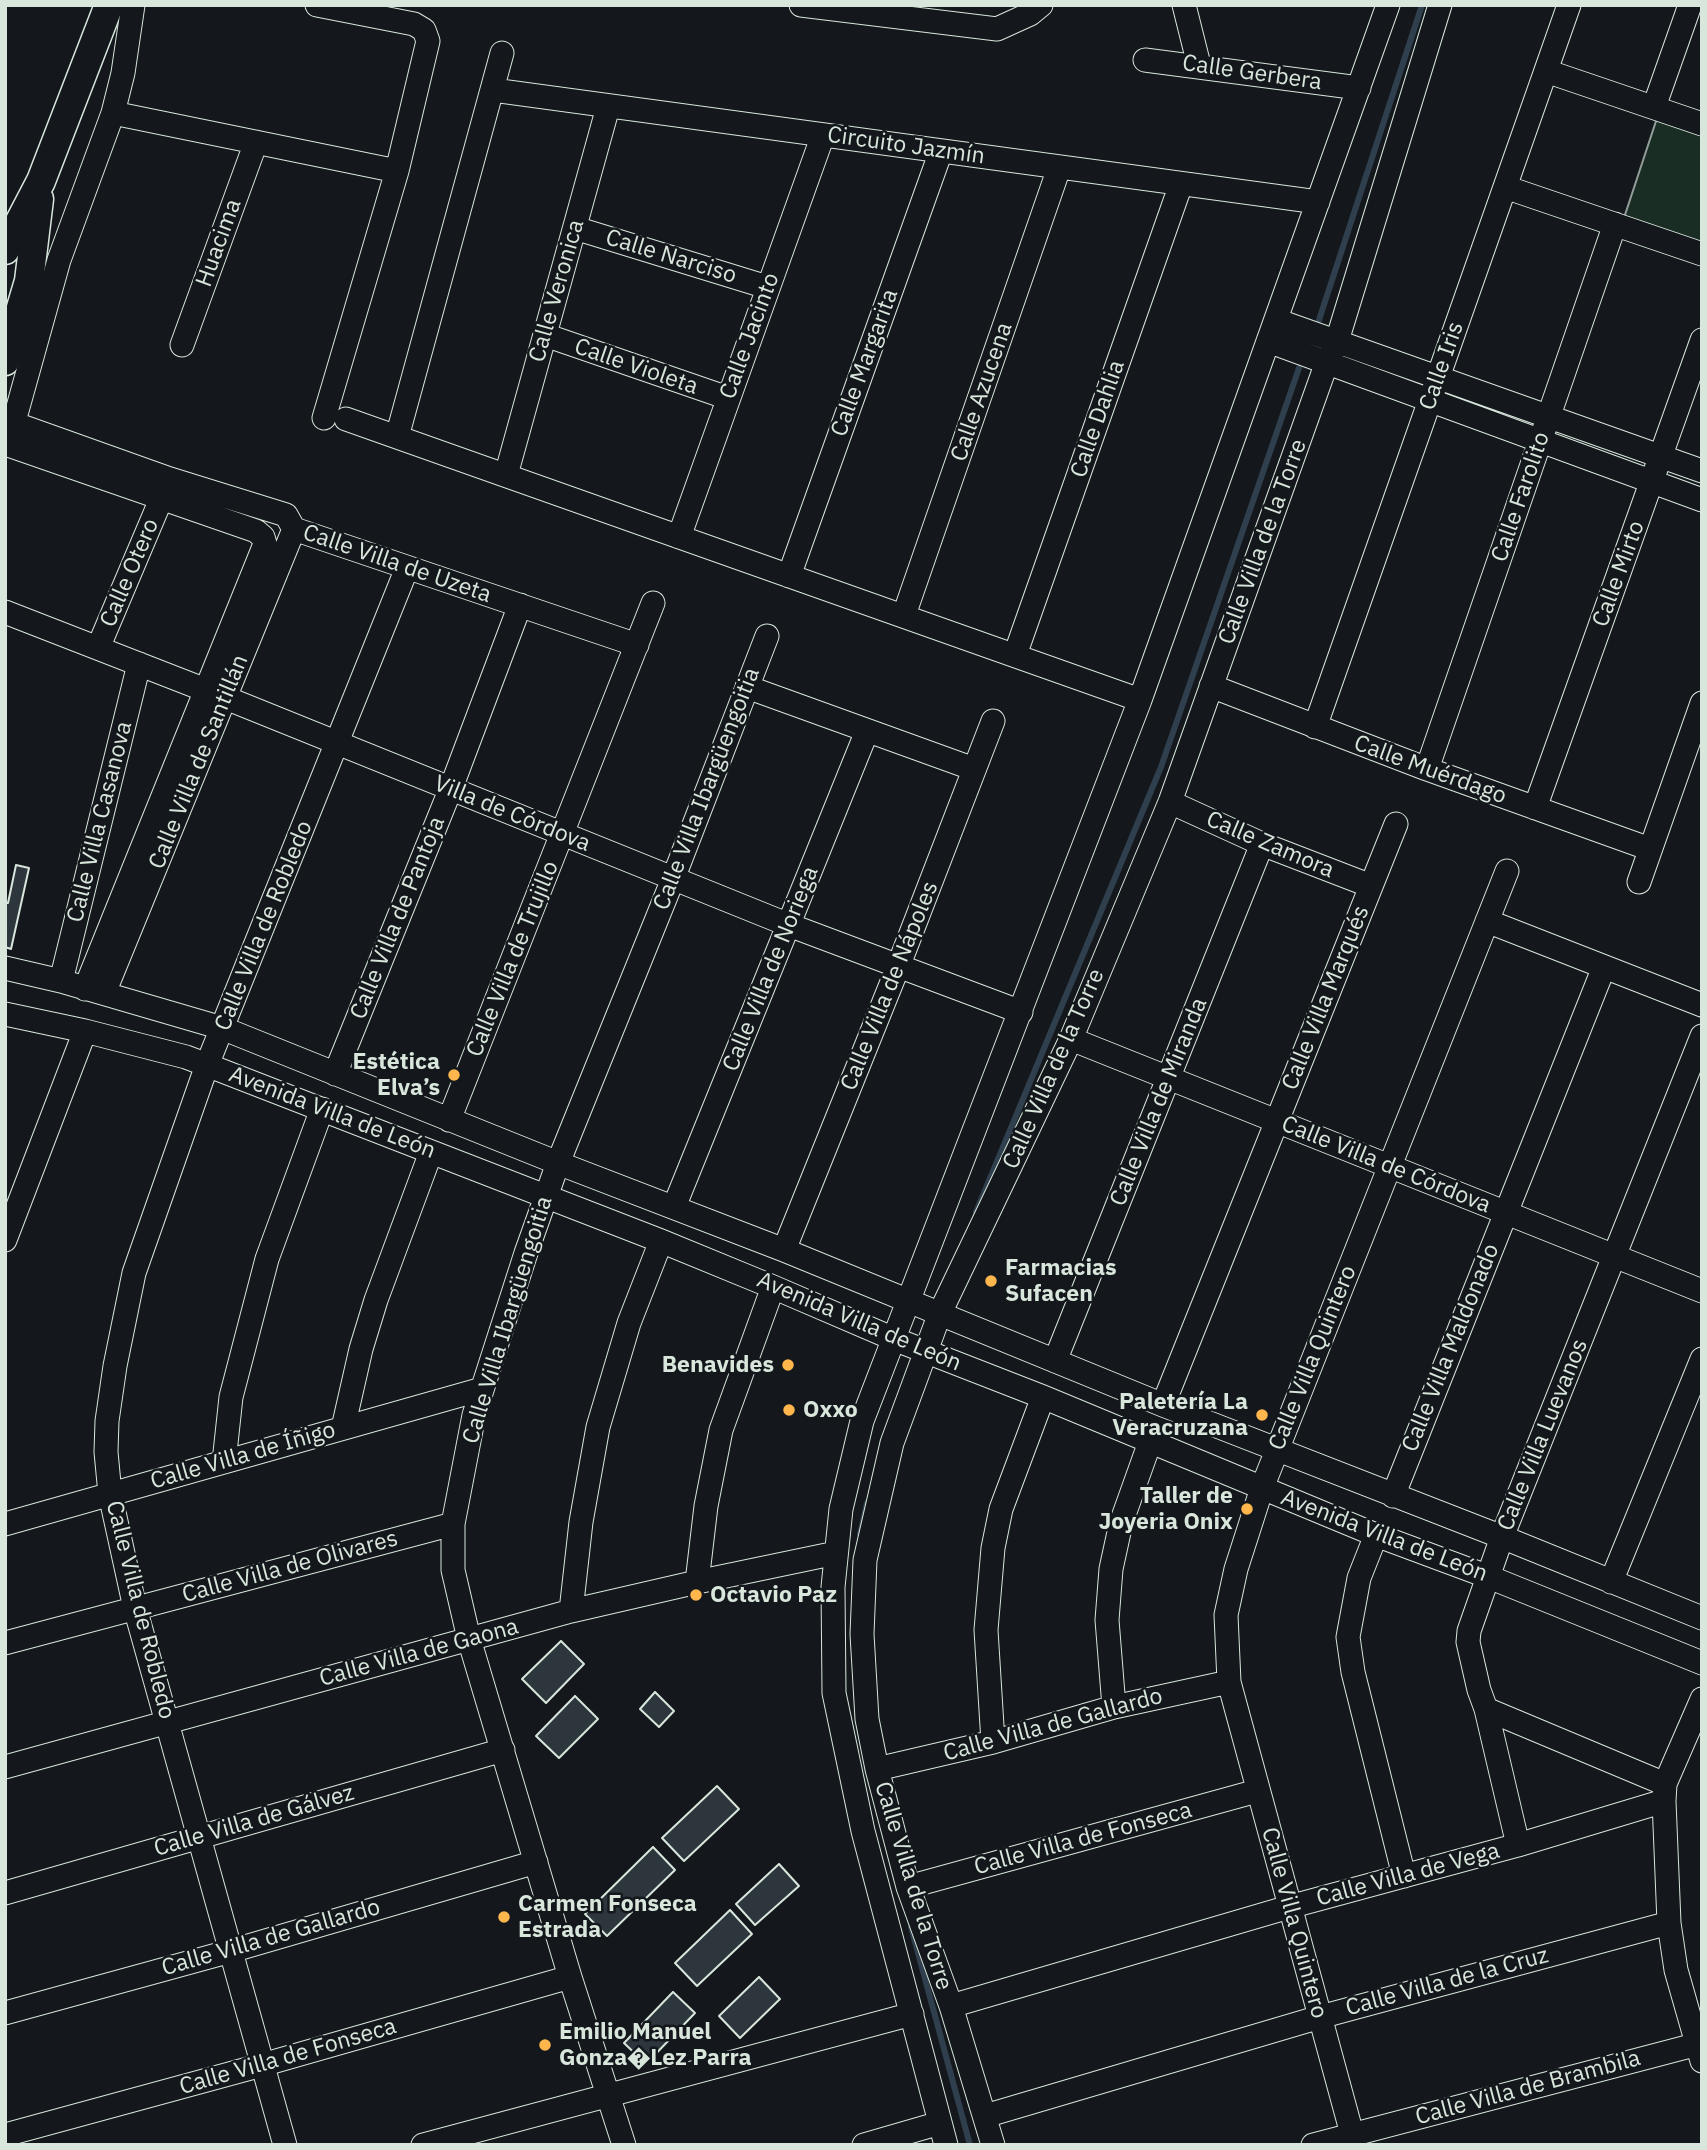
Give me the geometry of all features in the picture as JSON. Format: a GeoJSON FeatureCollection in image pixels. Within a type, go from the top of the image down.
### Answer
{"type":"FeatureCollection","features":[{"type":"Feature","properties":{"kind":"main road"},"geometry":{"type":"LineString","coordinates":[[5,250],[41,181],[109,5]]}},
{"type":"Feature","properties":{"kind":"main road"},"geometry":{"type":"LineString","coordinates":[[5,360],[29,281],[41,181]]}},
{"type":"Feature","properties":{"kind":"street"},"geometry":{"type":"LineString","coordinates":[[133,5],[123,73],[113,113],[59,260],[7,438],[162,497]]}},
{"type":"Feature","properties":{"kind":"street"},"geometry":{"type":"LineString","coordinates":[[317,5],[414,24],[424,30],[428,41],[335,419],[397,437],[1140,699]]}},
{"type":"Feature","properties":{"kind":"street"},"geometry":{"type":"LineString","coordinates":[[801,5],[997,29],[1030,14],[1041,5]]}},
{"type":"Feature","properties":{"kind":"street"},"geometry":{"type":"LineString","coordinates":[[1184,5],[1199,65]]}},
{"type":"Feature","properties":{"kind":"street","name":"Calle Villa de la Torre"},"geometry":{"type":"LineString","coordinates":[[943,2134],[863,1831],[834,1693],[832,1587],[841,1509],[862,1421],[1140,699],[1388,5]]}},
{"type":"Feature","properties":{"kind":"street","name":"Calle Villa de la Torre"},"geometry":{"type":"LineString","coordinates":[[993,2145],[951,2007],[908,1887],[877,1769],[867,1719],[862,1634],[865,1560],[892,1443],[928,1352],[940,1313],[1071,1039],[1170,802],[1327,362],[1337,341],[1440,5]]}},
{"type":"Feature","properties":{"kind":"street","name":"Calle Iris"},"geometry":{"type":"LineString","coordinates":[[1315,727],[1569,5]]}},
{"type":"Feature","properties":{"kind":"street"},"geometry":{"type":"LineString","coordinates":[[1654,107],[1690,5]]}},
{"type":"Feature","properties":{"kind":"street"},"geometry":{"type":"LineString","coordinates":[[397,437],[502,53]]}},
{"type":"Feature","properties":{"kind":"street","name":"Calle Gerbera"},"geometry":{"type":"LineString","coordinates":[[1144,60],[1199,65],[1359,88]]}},
{"type":"Feature","properties":{"kind":"street"},"geometry":{"type":"LineString","coordinates":[[1546,71],[1702,124]]}},
{"type":"Feature","properties":{"kind":"street","name":"Circuito Jazmín"},"geometry":{"type":"LineString","coordinates":[[494,90],[1318,202]]}},
{"type":"Feature","properties":{"kind":"street","name":"Calle Veronica"},"geometry":{"type":"LineString","coordinates":[[506,475],[608,107]]}},
{"type":"Feature","properties":{"kind":"street"},"geometry":{"type":"LineString","coordinates":[[113,113],[397,171]]}},
{"type":"Feature","properties":{"kind":"street","name":"Calle Jacinto"},"geometry":{"type":"LineString","coordinates":[[679,537],[823,135]]}},
{"type":"Feature","properties":{"kind":"street","name":"Huacima"},"geometry":{"type":"LineString","coordinates":[[182,345],[256,142]]}},
{"type":"Feature","properties":{"kind":"street","name":"Calle Margarita"},"geometry":{"type":"LineString","coordinates":[[789,576],[941,151]]}},
{"type":"Feature","properties":{"kind":"street","name":"Calle Azucena"},"geometry":{"type":"LineString","coordinates":[[904,615],[1059,168]]}},
{"type":"Feature","properties":{"kind":"street","name":"Calle Dahlia"},"geometry":{"type":"LineString","coordinates":[[1015,654],[1181,184]]}},
{"type":"Feature","properties":{"kind":"street"},"geometry":{"type":"LineString","coordinates":[[1505,187],[1702,254]]}},
{"type":"Feature","properties":{"kind":"street","name":"Calle Farolito"},"geometry":{"type":"LineString","coordinates":[[1427,769],[1615,224]]}},
{"type":"Feature","properties":{"kind":"street","name":"Calle Narciso"},"geometry":{"type":"LineString","coordinates":[[575,228],[768,287]]}},
{"type":"Feature","properties":{"kind":"street"},"geometry":{"type":"LineString","coordinates":[[1272,330],[1337,341],[1702,471]]}},
{"type":"Feature","properties":{"kind":"street"},"geometry":{"type":"LineString","coordinates":[[1272,330],[1327,362],[1702,500]]}},
{"type":"Feature","properties":{"kind":"street","name":"Calle Violeta"},"geometry":{"type":"LineString","coordinates":[[545,335],[728,398]]}},
{"type":"Feature","properties":{"kind":"street","name":"Calle Mirto"},"geometry":{"type":"LineString","coordinates":[[1535,808],[1702,340]]}},
{"type":"Feature","properties":{"kind":"street","name":"Calle Villa de Uzeta"},"geometry":{"type":"LineString","coordinates":[[7,438],[170,480],[286,515],[294,529],[637,645]]}},
{"type":"Feature","properties":{"kind":"street","name":"Calle Villa de Santillán"},"geometry":{"type":"LineString","coordinates":[[162,497],[256,531],[263,537],[265,544],[217,694]]}},
{"type":"Feature","properties":{"kind":"street","name":"Calle Otero"},"geometry":{"type":"LineString","coordinates":[[98,648],[162,497]]}},
{"type":"Feature","properties":{"kind":"street","name":"Calle Villa de Santillán"},"geometry":{"type":"LineString","coordinates":[[94,991],[217,694],[294,529]]}},
{"type":"Feature","properties":{"kind":"street","name":"Calle Villa de Robledo"},"geometry":{"type":"LineString","coordinates":[[285,2145],[135,1608],[110,1494],[106,1451],[107,1421],[134,1273],[222,1028],[407,568]]}},
{"type":"Feature","properties":{"kind":"street","name":"Calle Villa de Trujillo"},"geometry":{"type":"LineString","coordinates":[[449,1119],[653,603]]}},
{"type":"Feature","properties":{"kind":"street","name":"Calle Villa de Pantoja"},"geometry":{"type":"LineString","coordinates":[[335,1074],[451,788],[520,605]]}},
{"type":"Feature","properties":{"kind":"street","name":"Villa de Córdova"},"geometry":{"type":"LineString","coordinates":[[5,612],[217,694],[789,925],[1021,1012]]}},
{"type":"Feature","properties":{"kind":"street","name":"Calle Villa Ibargüengoitia"},"geometry":{"type":"LineString","coordinates":[[624,2145],[570,1977],[469,1639],[453,1570],[453,1524],[482,1389],[558,1163],[673,879],[767,636]]}},
{"type":"Feature","properties":{"kind":"street","name":"Calle Villa Casanova"},"geometry":{"type":"LineString","coordinates":[[61,981],[139,664]]}},
{"type":"Feature","properties":{"kind":"street","name":"Calle Muérdago"},"geometry":{"type":"LineString","coordinates":[[1210,686],[1427,769],[1650,849]]}},
{"type":"Feature","properties":{"kind":"street"},"geometry":{"type":"LineString","coordinates":[[747,687],[974,769]]}},
{"type":"Feature","properties":{"kind":"street"},"geometry":{"type":"LineString","coordinates":[[1639,882],[1702,703]]}},
{"type":"Feature","properties":{"kind":"street","name":"Calle Villa de Nápoles"},"geometry":{"type":"LineString","coordinates":[[784,1250],[993,721]]}},
{"type":"Feature","properties":{"kind":"street","name":"Calle Villa de Noriega"},"geometry":{"type":"LineString","coordinates":[[674,1208],[867,731]]}},
{"type":"Feature","properties":{"kind":"street","name":"Calle Zamora"},"geometry":{"type":"LineString","coordinates":[[1170,802],[1262,844],[1371,886]]}},
{"type":"Feature","properties":{"kind":"street","name":"Calle Villa Marqués"},"geometry":{"type":"LineString","coordinates":[[1163,1405],[1396,824]]}},
{"type":"Feature","properties":{"kind":"street","name":"Calle Villa de Miranda"},"geometry":{"type":"LineString","coordinates":[[1055,1361],[1262,844]]}},
{"type":"Feature","properties":{"kind":"street","name":"Calle Villa Quintero"},"geometry":{"type":"LineString","coordinates":[[1353,2140],[1229,1682],[1226,1615],[1236,1569],[1262,1488],[1507,871]]}},
{"type":"Feature","properties":{"kind":"street"},"geometry":{"type":"LineString","coordinates":[[1487,921],[1702,1005]]}},
{"type":"Feature","properties":{"kind":"street","name":"Calle Villa Maldonado"},"geometry":{"type":"LineString","coordinates":[[1392,1496],[1604,967]]}},
{"type":"Feature","properties":{"kind":"street","name":"Avenida Villa de León"},"geometry":{"type":"LineString","coordinates":[[5,968],[61,981],[222,1028],[558,1163],[784,1250],[1277,1451],[1502,1537],[1702,1618]]}},
{"type":"Feature","properties":{"kind":"street","name":"Avenida Villa de León"},"geometry":{"type":"LineString","coordinates":[[5,1014],[85,1031],[187,1057],[208,1065],[661,1241],[1376,1535],[1489,1577],[1702,1663]]}},
{"type":"Feature","properties":{"kind":"street"},"geometry":{"type":"LineString","coordinates":[[5,1240],[85,1031]]}},
{"type":"Feature","properties":{"kind":"street","name":"Calle Villa Luevanos"},"geometry":{"type":"LineString","coordinates":[[1518,1845],[1468,1642],[1469,1631],[1502,1537],[1702,1036]]}},
{"type":"Feature","properties":{"kind":"street","name":"Calle Villa de Córdova"},"geometry":{"type":"LineString","coordinates":[[1071,1039],[1702,1291]]}},
{"type":"Feature","properties":{"kind":"street"},"geometry":{"type":"LineString","coordinates":[[223,1462],[231,1397],[267,1259],[322,1109]]}},
{"type":"Feature","properties":{"kind":"street"},"geometry":{"type":"LineString","coordinates":[[344,1428],[376,1300],[431,1152]]}},
{"type":"Feature","properties":{"kind":"street"},"geometry":{"type":"LineString","coordinates":[[571,1612],[581,1522],[598,1427],[629,1323],[661,1241]]}},
{"type":"Feature","properties":{"kind":"street"},"geometry":{"type":"LineString","coordinates":[[697,1582],[706,1506],[721,1430],[774,1287]]}},
{"type":"Feature","properties":{"kind":"street"},"geometry":{"type":"LineString","coordinates":[[1611,1582],[1702,1359]]}},
{"type":"Feature","properties":{"kind":"street","name":"Calle Villa de Íñigo"},"geometry":{"type":"LineString","coordinates":[[5,1524],[482,1389]]}},
{"type":"Feature","properties":{"kind":"street"},"geometry":{"type":"LineString","coordinates":[[993,1742],[986,1630],[993,1548],[1001,1509],[1043,1397]]}},
{"type":"Feature","properties":{"kind":"street"},"geometry":{"type":"LineString","coordinates":[[1114,1707],[1107,1620],[1111,1569],[1121,1523],[1150,1442]]}},
{"type":"Feature","properties":{"kind":"street","name":"Calle Villa de Olivares"},"geometry":{"type":"LineString","coordinates":[[5,1643],[453,1524]]}},
{"type":"Feature","properties":{"kind":"street"},"geometry":{"type":"LineString","coordinates":[[1376,1535],[1359,1578],[1348,1637],[1353,1672],[1404,1876]]}},
{"type":"Feature","properties":{"kind":"street","name":"Calle Villa de Gaona"},"geometry":{"type":"LineString","coordinates":[[5,1767],[571,1612],[836,1553]]}},
{"type":"Feature","properties":{"kind":"street","name":"Calle Villa de Gallardo"},"geometry":{"type":"LineString","coordinates":[[877,1769],[993,1742],[1114,1707],[1229,1682]]}},
{"type":"Feature","properties":{"kind":"street"},"geometry":{"type":"LineString","coordinates":[[1700,2049],[1676,1970],[1669,1923],[1665,1793],[1702,1699]]}},
{"type":"Feature","properties":{"kind":"street"},"geometry":{"type":"LineString","coordinates":[[1486,1709],[1665,1793]]}},
{"type":"Feature","properties":{"kind":"street","name":"Calle Villa de Gálvez"},"geometry":{"type":"LineString","coordinates":[[5,1893],[503,1750]]}},
{"type":"Feature","properties":{"kind":"street","name":"Calle Villa de Fonseca"},"geometry":{"type":"LineString","coordinates":[[908,1887],[1257,1791]]}},
{"type":"Feature","properties":{"kind":"street","name":"Calle Villa de Vega"},"geometry":{"type":"LineString","coordinates":[[951,2007],[1289,1907],[1518,1845],[1665,1793]]}},
{"type":"Feature","properties":{"kind":"street","name":"Calle Villa de Gallardo"},"geometry":{"type":"LineString","coordinates":[[5,2013],[536,1862]]}},
{"type":"Feature","properties":{"kind":"street","name":"Calle Villa de la Cruz"},"geometry":{"type":"LineString","coordinates":[[985,2116],[1320,2017],[1669,1923]]}},
{"type":"Feature","properties":{"kind":"street","name":"Calle Villa de Fonseca"},"geometry":{"type":"LineString","coordinates":[[5,2135],[570,1977]]}},
{"type":"Feature","properties":{"kind":"street"},"geometry":{"type":"LineString","coordinates":[[423,2145],[912,2014]]}},
{"type":"Feature","properties":{"kind":"street","name":"Calle Villa de Brambila"},"geometry":{"type":"LineString","coordinates":[[1313,2145],[1353,2140],[1700,2049]]}},
{"type":"Feature","properties":{"kind":"street"},"geometry":{"type":"LineString","coordinates":[[864,2145],[943,2134]]}},
{"type":"Feature","properties":{"kind":"green space"},"geometry":{"type":"Polygon","coordinates":[[[1661,106],[1702,119],[1702,256],[1620,230],[1661,106]]]}},
{"type":"Feature","properties":{"kind":"building"},"geometry":{"type":"Polygon","coordinates":[[[16,865],[29,868],[11,949],[5,947],[5,903],[8,903],[16,865]]]}},
{"type":"Feature","properties":{"kind":"building"},"geometry":{"type":"Polygon","coordinates":[[[561,1641],[584,1664],[546,1703],[522,1679],[561,1641]]]}},
{"type":"Feature","properties":{"kind":"building"},"geometry":{"type":"Polygon","coordinates":[[[655,1692],[674,1711],[659,1727],[640,1709],[655,1692]]]}},
{"type":"Feature","properties":{"kind":"building"},"geometry":{"type":"Polygon","coordinates":[[[575,1696],[598,1719],[559,1758],[536,1736],[575,1696]]]}},
{"type":"Feature","properties":{"kind":"building"},"geometry":{"type":"Polygon","coordinates":[[[717,1786],[739,1809],[684,1861],[662,1838],[717,1786]]]}},
{"type":"Feature","properties":{"kind":"building"},"geometry":{"type":"Polygon","coordinates":[[[653,1847],[675,1870],[607,1936],[585,1914],[653,1847]]]}},
{"type":"Feature","properties":{"kind":"building"},"geometry":{"type":"Polygon","coordinates":[[[779,1864],[799,1886],[755,1925],[736,1904],[779,1864]]]}},
{"type":"Feature","properties":{"kind":"building"},"geometry":{"type":"Polygon","coordinates":[[[730,1910],[752,1934],[697,1986],[675,1963],[730,1910]]]}},
{"type":"Feature","properties":{"kind":"building"},"geometry":{"type":"Polygon","coordinates":[[[759,1977],[780,1999],[740,2038],[719,2016],[759,1977]]]}},
{"type":"Feature","properties":{"kind":"building"},"geometry":{"type":"Polygon","coordinates":[[[673,1992],[695,2013],[646,2064],[624,2043],[673,1992]]]}},
{"type":"Feature","properties":{"kind":"waterway"},"geometry":{"type":"LineString","coordinates":[[1319,320],[1422,5]]}},
{"type":"Feature","properties":{"kind":"waterway"},"geometry":{"type":"LineString","coordinates":[[976,1212],[1161,767],[1299,368]]}},
{"type":"Feature","properties":{"kind":"waterway"},"geometry":{"type":"LineString","coordinates":[[860,1534],[867,1503]]}},
{"type":"Feature","properties":{"kind":"waterway"},"geometry":{"type":"LineString","coordinates":[[911,1927],[970,2145]]}},
{"type":"Feature","properties":{"kind":"place","name":"Estética Elva’s"},"geometry":{"type":"Point","coordinates":[454,1075]}},
{"type":"Feature","properties":{"kind":"place","name":"Farmacias Sufacen"},"geometry":{"type":"Point","coordinates":[991,1281]}},
{"type":"Feature","properties":{"kind":"place","name":"Benavides"},"geometry":{"type":"Point","coordinates":[788,1365]}},
{"type":"Feature","properties":{"kind":"place","name":"Oxxo"},"geometry":{"type":"Point","coordinates":[789,1410]}},
{"type":"Feature","properties":{"kind":"place","name":"Paletería La Veracruzana"},"geometry":{"type":"Point","coordinates":[1262,1415]}},
{"type":"Feature","properties":{"kind":"place","name":"Taller de Joyeria Onix"},"geometry":{"type":"Point","coordinates":[1247,1509]}},
{"type":"Feature","properties":{"kind":"place","name":"Octavio Paz"},"geometry":{"type":"Point","coordinates":[696,1595]}},
{"type":"Feature","properties":{"kind":"place","name":"Carmen Fonseca Estrada"},"geometry":{"type":"Point","coordinates":[504,1917]}},
{"type":"Feature","properties":{"kind":"place","name":"Emilio Manuel Gonza�Lez Parra"},"geometry":{"type":"Point","coordinates":[545,2045]}}]}
